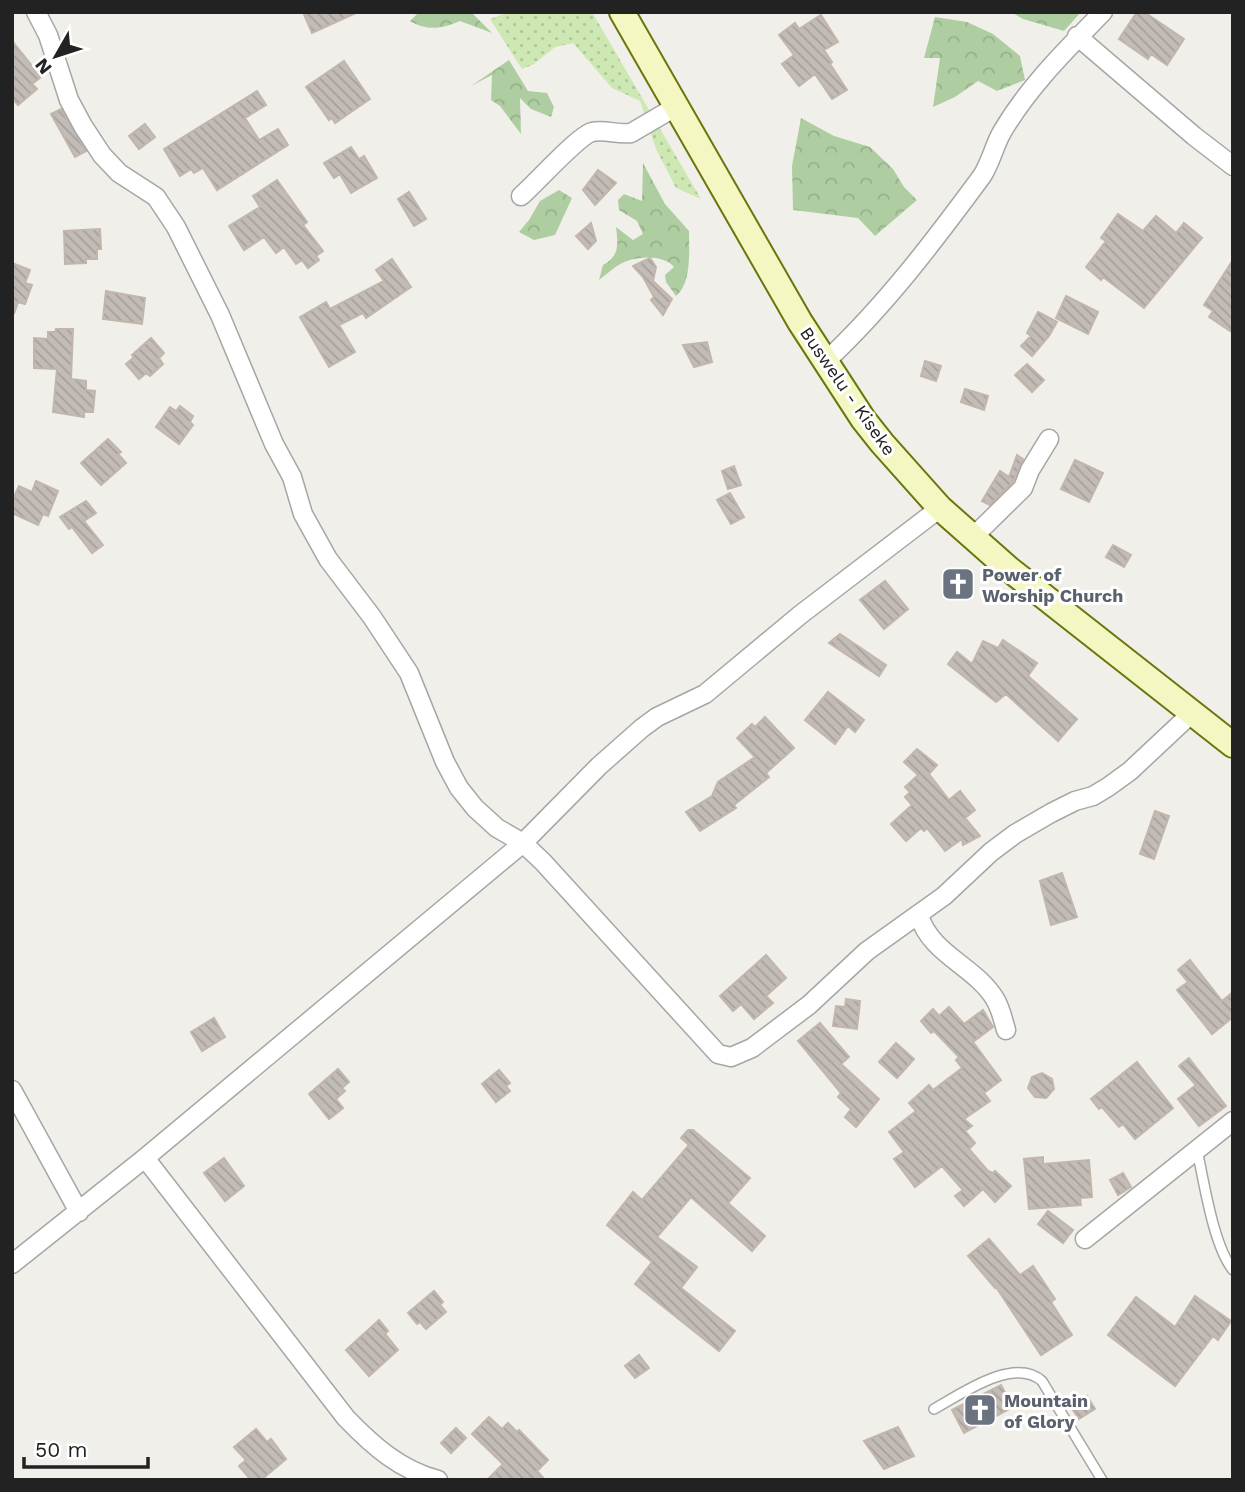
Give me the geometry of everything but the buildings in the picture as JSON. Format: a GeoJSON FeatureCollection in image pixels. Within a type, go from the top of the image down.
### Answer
{"type":"FeatureCollection","features":[{"type":"Feature","properties":{"kind":"main road","name":"Buswelu - Kiseke"},"geometry":{"type":"LineString","coordinates":[[622,12],[800,322],[882,443],[940,508],[1009,569],[1233,745]]}},
{"type":"Feature","properties":{"kind":"street"},"geometry":{"type":"LineString","coordinates":[[36,12],[52,46],[69,100],[83,126],[102,155],[120,173],[156,197],[176,227],[220,315],[274,444],[292,477],[303,514],[328,559],[372,617],[409,674],[459,788],[475,808],[497,828],[523,843],[718,1054],[730,1057],[743,1054],[772,1034],[867,951],[961,882],[991,852],[1051,813],[1075,801],[1093,796],[1130,771],[1192,713]]}},
{"type":"Feature","properties":{"kind":"street"},"geometry":{"type":"LineString","coordinates":[[826,361],[878,308],[972,189],[989,164],[1001,134],[1055,60],[1102,12]]}},
{"type":"Feature","properties":{"kind":"street"},"geometry":{"type":"LineString","coordinates":[[1077,36],[1233,166]]}},
{"type":"Feature","properties":{"kind":"street"},"geometry":{"type":"LineString","coordinates":[[521,195],[586,135],[603,131],[631,133],[677,106]]}},
{"type":"Feature","properties":{"kind":"street"},"geometry":{"type":"LineString","coordinates":[[973,537],[1023,488],[1030,470],[1049,439]]}},
{"type":"Feature","properties":{"kind":"street"},"geometry":{"type":"LineString","coordinates":[[12,1264],[145,1158],[523,843],[599,766],[642,728],[657,717],[705,694],[800,615],[940,508]]}},
{"type":"Feature","properties":{"kind":"street"},"geometry":{"type":"LineString","coordinates":[[919,915],[925,930],[935,942],[987,988],[997,1001],[1006,1030]]}},
{"type":"Feature","properties":{"kind":"street"},"geometry":{"type":"LineString","coordinates":[[12,1090],[79,1212]]}},
{"type":"Feature","properties":{"kind":"street"},"geometry":{"type":"LineString","coordinates":[[1086,1239],[1233,1121]]}},
{"type":"Feature","properties":{"kind":"street"},"geometry":{"type":"LineString","coordinates":[[145,1158],[346,1418],[367,1440],[394,1461],[421,1475],[438,1480]]}},
{"type":"Feature","properties":{"kind":"lane"},"geometry":{"type":"LineString","coordinates":[[1197,1150],[1213,1218],[1227,1262],[1233,1270]]}},
{"type":"Feature","properties":{"kind":"lane"},"geometry":{"type":"LineString","coordinates":[[934,1409],[999,1376],[1016,1371],[1034,1376],[1042,1381],[1102,1480]]}},
{"type":"Feature","properties":{"kind":"green space"},"geometry":{"type":"Polygon","coordinates":[[[419,12],[471,12],[492,33],[460,21],[429,28],[410,21],[419,12]]]}},
{"type":"Feature","properties":{"kind":"green space"},"geometry":{"type":"Polygon","coordinates":[[[510,12],[592,12],[701,199],[676,188],[656,149],[640,101],[612,88],[573,43],[555,47],[534,64],[522,69],[490,19],[510,12]]]}},
{"type":"Feature","properties":{"kind":"green space"},"geometry":{"type":"Polygon","coordinates":[[[1011,12],[1081,12],[1064,31],[1023,19],[1011,12]]]}},
{"type":"Feature","properties":{"kind":"green space"},"geometry":{"type":"Polygon","coordinates":[[[935,17],[967,22],[993,34],[1020,56],[1025,80],[997,91],[978,81],[955,97],[933,107],[940,58],[924,58],[935,17]]]}},
{"type":"Feature","properties":{"kind":"green space"},"geometry":{"type":"Polygon","coordinates":[[[509,60],[528,91],[547,93],[554,107],[551,117],[531,109],[520,98],[521,134],[500,106],[491,100],[492,75],[471,86],[509,60]]]}},
{"type":"Feature","properties":{"kind":"green space"},"geometry":{"type":"Polygon","coordinates":[[[801,118],[834,136],[870,147],[893,169],[904,187],[917,200],[875,236],[858,218],[793,210],[792,166],[801,118]]]}},
{"type":"Feature","properties":{"kind":"green space"},"geometry":{"type":"Polygon","coordinates":[[[643,163],[665,204],[689,231],[687,275],[676,296],[666,282],[665,275],[674,267],[664,260],[639,258],[627,261],[599,280],[603,265],[612,258],[617,249],[616,227],[633,240],[643,234],[637,221],[619,210],[618,200],[624,194],[642,201],[643,163]]]}},
{"type":"Feature","properties":{"kind":"green space"},"geometry":{"type":"Polygon","coordinates":[[[559,190],[572,198],[555,235],[534,240],[519,232],[540,201],[559,190]]]}},
{"type":"Feature","properties":{"kind":"place","name":"Power of Worship Church"},"geometry":{"type":"Point","coordinates":[958,584]}},
{"type":"Feature","properties":{"kind":"place","name":"Mountain of Glory"},"geometry":{"type":"Point","coordinates":[980,1410]}}]}
